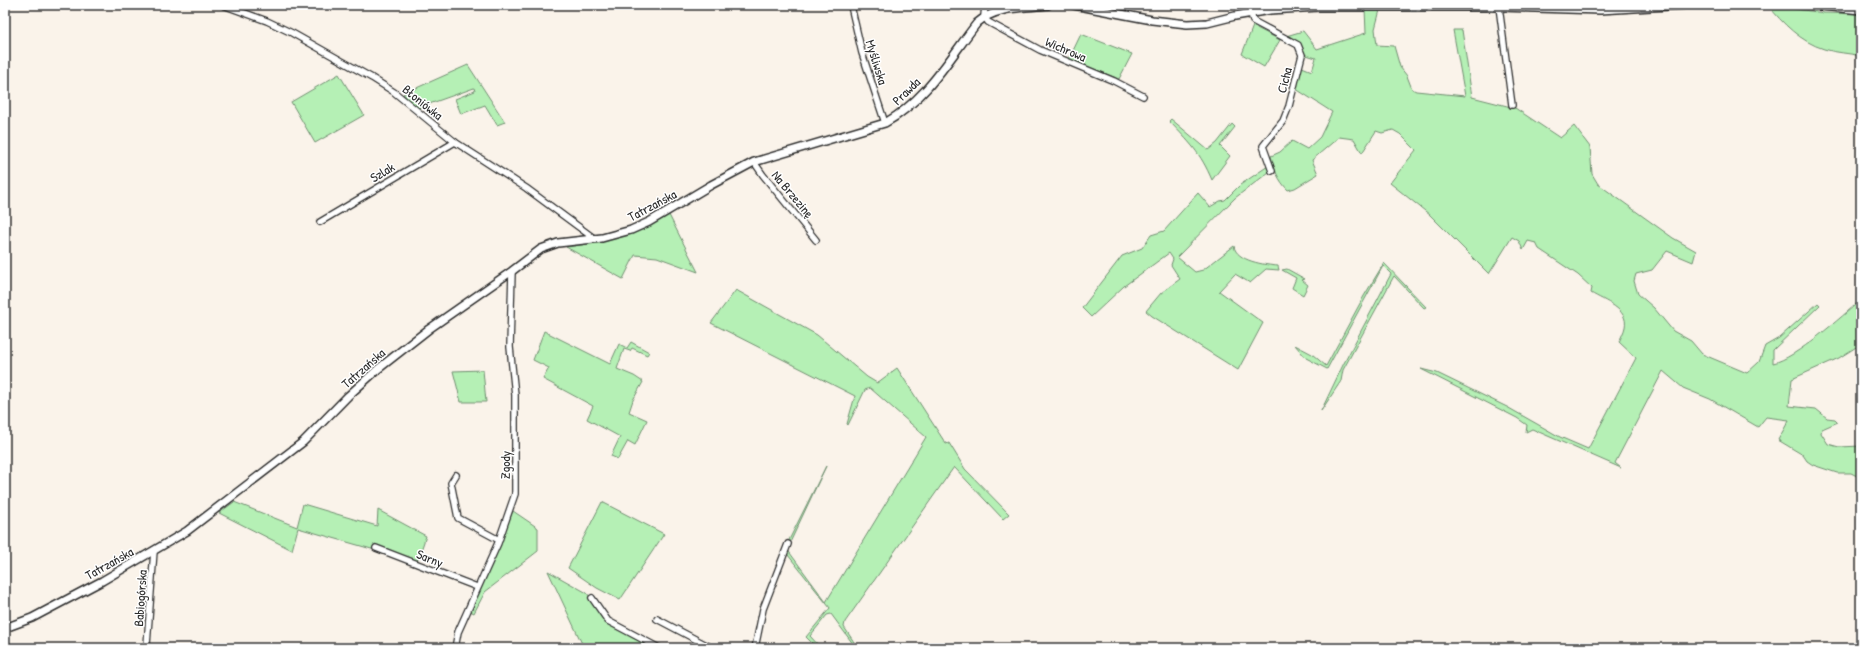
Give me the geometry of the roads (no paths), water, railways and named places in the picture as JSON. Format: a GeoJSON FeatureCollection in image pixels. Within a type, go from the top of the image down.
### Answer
{"type":"FeatureCollection","features":[{"type":"Feature","properties":{"kind":"street","name":"Błoniówka"},"geometry":{"type":"LineString","coordinates":[[223,5],[267,21],[292,33],[372,78],[394,92],[456,142],[526,188],[595,240]]}},
{"type":"Feature","properties":{"kind":"street"},"geometry":{"type":"LineString","coordinates":[[985,5],[984,16],[1001,11],[1048,5]]}},
{"type":"Feature","properties":{"kind":"street"},"geometry":{"type":"LineString","coordinates":[[1074,5],[1152,20],[1187,24],[1207,23],[1270,10],[1348,5],[1410,8],[1509,6],[1600,10],[1686,5]]}},
{"type":"Feature","properties":{"kind":"street"},"geometry":{"type":"LineString","coordinates":[[1812,5],[1861,10]]}},
{"type":"Feature","properties":{"kind":"street","name":"Myśliwska"},"geometry":{"type":"LineString","coordinates":[[851,6],[862,53],[885,123]]}},
{"type":"Feature","properties":{"kind":"street"},"geometry":{"type":"LineString","coordinates":[[1499,7],[1512,105]]}},
{"type":"Feature","properties":{"kind":"street","name":"Cicha"},"geometry":{"type":"LineString","coordinates":[[1251,13],[1253,21],[1298,45],[1302,55],[1283,121],[1263,146],[1272,171]]}},
{"type":"Feature","properties":{"kind":"street","name":"Wichrowa"},"geometry":{"type":"LineString","coordinates":[[984,16],[988,22],[1040,50],[1114,81],[1143,96]]}},
{"type":"Feature","properties":{"kind":"street","name":"Prawda"},"geometry":{"type":"LineString","coordinates":[[754,162],[885,123],[898,116],[928,88],[977,23],[984,16]]}},
{"type":"Feature","properties":{"kind":"street","name":"Szlak"},"geometry":{"type":"LineString","coordinates":[[320,222],[456,142]]}},
{"type":"Feature","properties":{"kind":"street","name":"Tatrzańska"},"geometry":{"type":"LineString","coordinates":[[5,628],[32,618],[154,551],[210,514],[290,453],[378,369],[429,329],[512,271],[533,254],[549,245],[595,240],[631,230],[650,222],[711,185],[754,162]]}},
{"type":"Feature","properties":{"kind":"street","name":"Na Brzezinę"},"geometry":{"type":"LineString","coordinates":[[754,162],[816,240]]}},
{"type":"Feature","properties":{"kind":"street","name":"Zgody"},"geometry":{"type":"LineString","coordinates":[[454,648],[458,632],[499,540],[515,494],[516,395],[510,347],[512,271]]}},
{"type":"Feature","properties":{"kind":"street"},"geometry":{"type":"LineString","coordinates":[[456,475],[451,483],[458,518],[499,540]]}},
{"type":"Feature","properties":{"kind":"street"},"geometry":{"type":"LineString","coordinates":[[755,648],[763,609],[788,544]]}},
{"type":"Feature","properties":{"kind":"street","name":"Sarny"},"geometry":{"type":"LineString","coordinates":[[376,548],[477,587]]}},
{"type":"Feature","properties":{"kind":"street","name":"Babiogórska"},"geometry":{"type":"LineString","coordinates":[[147,646],[154,551]]}},
{"type":"Feature","properties":{"kind":"street"},"geometry":{"type":"LineString","coordinates":[[592,598],[608,621],[659,648]]}},
{"type":"Feature","properties":{"kind":"street"},"geometry":{"type":"LineString","coordinates":[[657,619],[712,648]]}}]}
